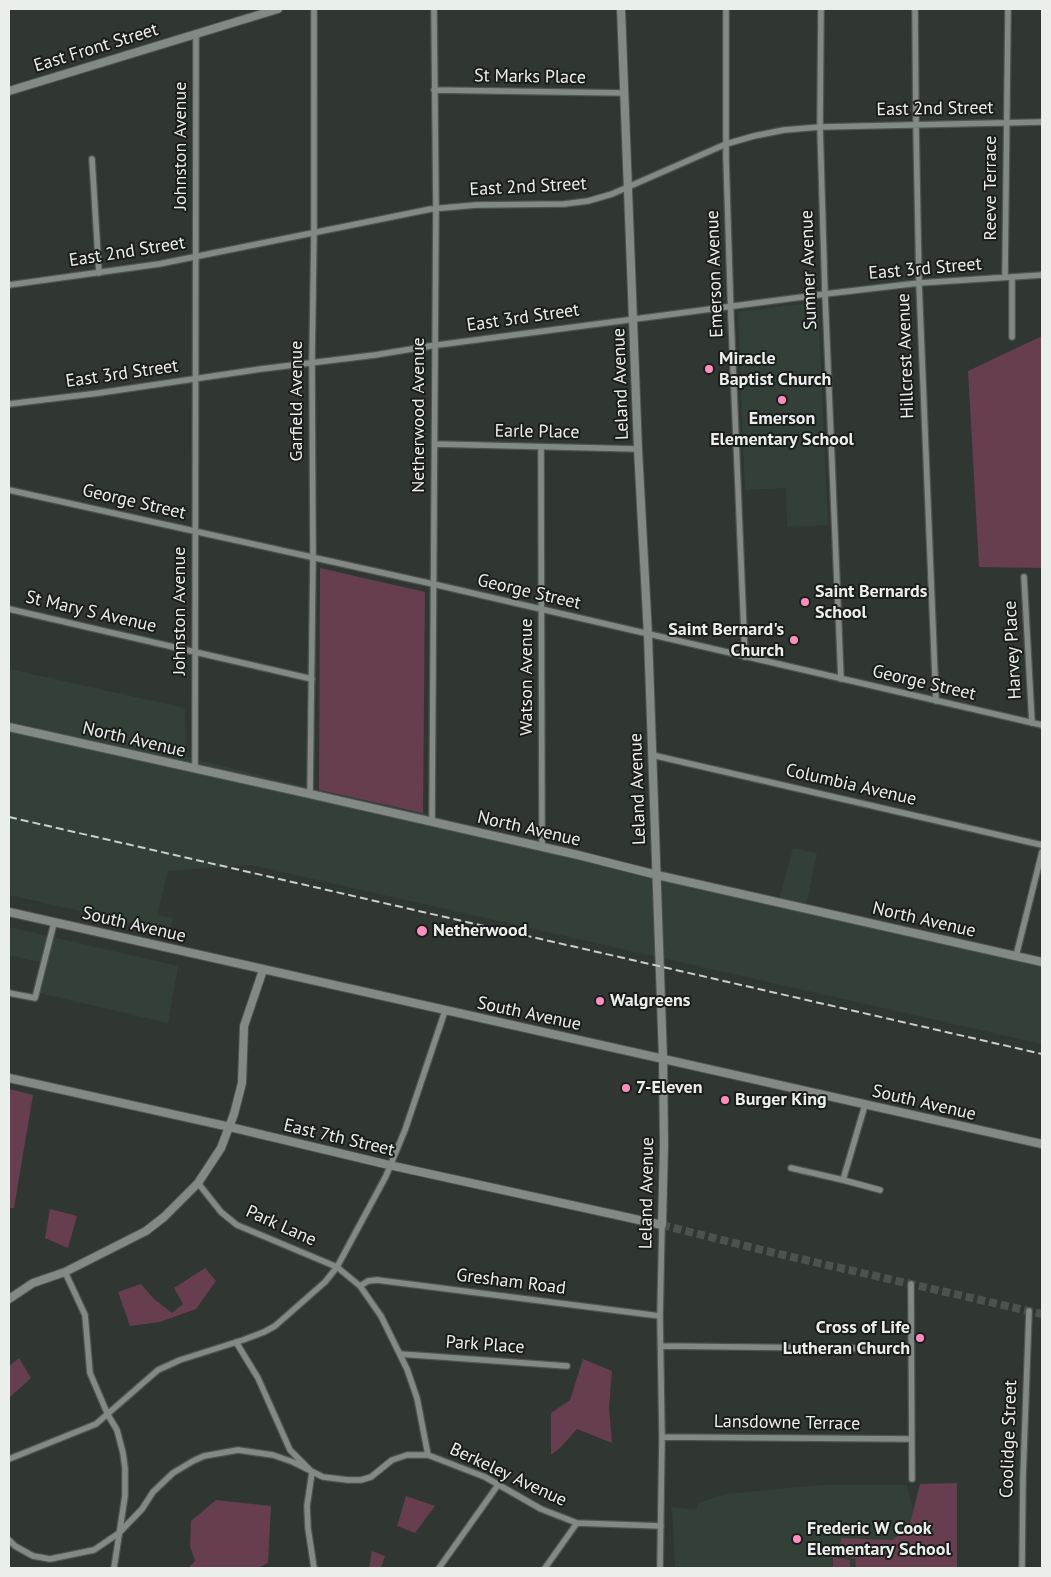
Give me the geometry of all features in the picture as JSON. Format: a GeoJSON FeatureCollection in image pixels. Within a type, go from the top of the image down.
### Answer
{"type":"FeatureCollection","features":[{"type":"Feature","properties":{"kind":"street","name":"East Front Street"},"geometry":{"type":"LineString","coordinates":[[9,91],[278,9]]}},
{"type":"Feature","properties":{"kind":"street","name":"Garfield Avenue"},"geometry":{"type":"LineString","coordinates":[[310,794],[313,558],[314,9]]}},
{"type":"Feature","properties":{"kind":"street","name":"Netherwood Avenue"},"geometry":{"type":"LineString","coordinates":[[432,822],[436,208],[434,9]]}},
{"type":"Feature","properties":{"kind":"street","name":"Leland Avenue"},"geometry":{"type":"LineString","coordinates":[[621,9],[638,449],[648,635],[663,1058],[664,1145],[660,1316],[662,1437],[660,1568]]}},
{"type":"Feature","properties":{"kind":"street","name":"Emerson Avenue"},"geometry":{"type":"LineString","coordinates":[[726,9],[726,144],[745,657]]}},
{"type":"Feature","properties":{"kind":"street","name":"Sumner Avenue"},"geometry":{"type":"LineString","coordinates":[[821,9],[820,126],[824,294],[841,679]]}},
{"type":"Feature","properties":{"kind":"street","name":"Hillcrest Avenue"},"geometry":{"type":"LineString","coordinates":[[915,9],[919,283],[936,701]]}},
{"type":"Feature","properties":{"kind":"street","name":"Reeve Terrace"},"geometry":{"type":"LineString","coordinates":[[1008,9],[1009,276]]}},
{"type":"Feature","properties":{"kind":"street","name":"Johnston Avenue"},"geometry":{"type":"LineString","coordinates":[[195,769],[196,34]]}},
{"type":"Feature","properties":{"kind":"street","name":"St Marks Place"},"geometry":{"type":"LineString","coordinates":[[434,90],[625,93]]}},
{"type":"Feature","properties":{"kind":"street","name":"East 2nd Street"},"geometry":{"type":"LineString","coordinates":[[9,285],[159,264],[436,208],[476,205],[570,204],[599,198],[628,187],[726,144],[772,132],[820,126],[1042,122]]}},
{"type":"Feature","properties":{"kind":"street"},"geometry":{"type":"LineString","coordinates":[[92,159],[99,273]]}},
{"type":"Feature","properties":{"kind":"street","name":"East 3rd Street"},"geometry":{"type":"LineString","coordinates":[[9,404],[99,394],[435,345],[824,294],[919,283],[1042,275]]}},
{"type":"Feature","properties":{"kind":"street"},"geometry":{"type":"LineString","coordinates":[[1009,276],[1012,337]]}},
{"type":"Feature","properties":{"kind":"street","name":"Earle Place"},"geometry":{"type":"LineString","coordinates":[[435,444],[638,449]]}},
{"type":"Feature","properties":{"kind":"street","name":"Watson Avenue"},"geometry":{"type":"LineString","coordinates":[[542,448],[542,847]]}},
{"type":"Feature","properties":{"kind":"street","name":"George Street"},"geometry":{"type":"LineString","coordinates":[[9,490],[433,584],[1042,725]]}},
{"type":"Feature","properties":{"kind":"street","name":"Harvey Place"},"geometry":{"type":"LineString","coordinates":[[1024,577],[1032,723]]}},
{"type":"Feature","properties":{"kind":"street","name":"St Mary S Avenue"},"geometry":{"type":"LineString","coordinates":[[9,609],[312,679]]}},
{"type":"Feature","properties":{"kind":"street","name":"North Avenue"},"geometry":{"type":"LineString","coordinates":[[9,727],[1042,962]]}},
{"type":"Feature","properties":{"kind":"street","name":"Columbia Avenue"},"geometry":{"type":"LineString","coordinates":[[652,754],[1042,844]]}},
{"type":"Feature","properties":{"kind":"street"},"geometry":{"type":"LineString","coordinates":[[1016,956],[1042,852]]}},
{"type":"Feature","properties":{"kind":"street","name":"South Avenue"},"geometry":{"type":"LineString","coordinates":[[9,912],[1042,1144]]}},
{"type":"Feature","properties":{"kind":"street"},"geometry":{"type":"LineString","coordinates":[[9,993],[35,998],[54,923]]}},
{"type":"Feature","properties":{"kind":"street"},"geometry":{"type":"LineString","coordinates":[[9,1299],[33,1284],[65,1272],[146,1231],[164,1217],[198,1183],[221,1148],[237,1105],[242,1083],[244,1026],[263,970]]}},
{"type":"Feature","properties":{"kind":"street"},"geometry":{"type":"LineString","coordinates":[[9,1459],[96,1424],[158,1370],[180,1360],[264,1332],[275,1326],[307,1299],[338,1267],[386,1176],[405,1130],[445,1011]]}},
{"type":"Feature","properties":{"kind":"street","name":"East 7th Street"},"geometry":{"type":"LineString","coordinates":[[9,1078],[230,1127],[390,1166],[662,1225]]}},
{"type":"Feature","properties":{"kind":"street"},"geometry":{"type":"LineString","coordinates":[[843,1180],[865,1105]]}},
{"type":"Feature","properties":{"kind":"street"},"geometry":{"type":"LineString","coordinates":[[790,1168],[880,1190]]}},
{"type":"Feature","properties":{"kind":"street","name":"Park Lane"},"geometry":{"type":"LineString","coordinates":[[198,1183],[221,1212],[237,1225],[338,1267],[360,1286],[381,1316],[400,1354],[417,1398],[428,1455]]}},
{"type":"Feature","properties":{"kind":"street"},"geometry":{"type":"LineString","coordinates":[[65,1272],[85,1314],[90,1373],[108,1415],[117,1430],[125,1468],[125,1496],[114,1568]]}},
{"type":"Feature","properties":{"kind":"street","name":"Gresham Road"},"geometry":{"type":"LineString","coordinates":[[360,1286],[368,1281],[377,1280],[660,1316]]}},
{"type":"Feature","properties":{"kind":"street"},"geometry":{"type":"LineString","coordinates":[[911,1284],[912,1478]]}},
{"type":"Feature","properties":{"kind":"street","name":"Coolidge Street"},"geometry":{"type":"LineString","coordinates":[[1022,1568],[1029,1311]]}},
{"type":"Feature","properties":{"kind":"street"},"geometry":{"type":"LineString","coordinates":[[236,1342],[258,1378],[290,1450],[312,1472],[307,1514],[314,1568]]}},
{"type":"Feature","properties":{"kind":"street"},"geometry":{"type":"LineString","coordinates":[[661,1346],[911,1349]]}},
{"type":"Feature","properties":{"kind":"street","name":"Park Place"},"geometry":{"type":"LineString","coordinates":[[400,1354],[567,1366]]}},
{"type":"Feature","properties":{"kind":"street","name":"Lansdowne Terrace"},"geometry":{"type":"LineString","coordinates":[[662,1437],[911,1439]]}},
{"type":"Feature","properties":{"kind":"street","name":"Berkeley Avenue"},"geometry":{"type":"LineString","coordinates":[[9,1540],[15,1546],[33,1556],[50,1559],[94,1550],[119,1533],[142,1509],[153,1492],[164,1480],[182,1466],[204,1456],[227,1451],[256,1451],[293,1462],[323,1477],[360,1480],[371,1476],[392,1460],[407,1455],[428,1455],[472,1471],[541,1509],[576,1522],[661,1526]]}},
{"type":"Feature","properties":{"kind":"street"},"geometry":{"type":"LineString","coordinates":[[439,1568],[498,1485]]}},
{"type":"Feature","properties":{"kind":"street"},"geometry":{"type":"LineString","coordinates":[[545,1568],[576,1522]]}},
{"type":"Feature","properties":{"kind":"shaded area","name":"Emerson Elementary School"},"geometry":{"type":"Polygon","coordinates":[[[818,302],[828,525],[787,527],[786,488],[745,490],[738,312],[818,302]]]}},
{"type":"Feature","properties":{"kind":"shaded area"},"geometry":{"type":"Polygon","coordinates":[[[1042,336],[1042,568],[979,567],[968,371],[1042,336]]]}},
{"type":"Feature","properties":{"kind":"shaded area"},"geometry":{"type":"Polygon","coordinates":[[[320,568],[425,592],[423,813],[319,790],[320,568]]]}},
{"type":"Feature","properties":{"kind":"shaded area"},"geometry":{"type":"Polygon","coordinates":[[[9,669],[185,708],[186,757],[319,790],[423,813],[778,904],[793,848],[817,853],[805,911],[1042,967],[1042,1044],[251,865],[168,871],[157,915],[173,918],[170,931],[9,895],[9,669]]]}},
{"type":"Feature","properties":{"kind":"shaded area"},"geometry":{"type":"Polygon","coordinates":[[[9,927],[178,966],[168,1023],[35,992],[42,963],[9,955],[9,927]]]}},
{"type":"Feature","properties":{"kind":"shaded area"},"geometry":{"type":"Polygon","coordinates":[[[9,1089],[33,1095],[14,1208],[9,1208],[9,1089]]]}},
{"type":"Feature","properties":{"kind":"shaded area"},"geometry":{"type":"Polygon","coordinates":[[[50,1209],[77,1216],[68,1248],[45,1238],[50,1209]]]}},
{"type":"Feature","properties":{"kind":"shaded area"},"geometry":{"type":"Polygon","coordinates":[[[205,1268],[216,1281],[196,1309],[160,1322],[130,1326],[118,1292],[141,1284],[154,1299],[172,1313],[183,1304],[174,1288],[205,1268]]]}},
{"type":"Feature","properties":{"kind":"shaded area"},"geometry":{"type":"Polygon","coordinates":[[[19,1358],[31,1378],[9,1398],[9,1366],[19,1358]]]}},
{"type":"Feature","properties":{"kind":"shaded area"},"geometry":{"type":"Polygon","coordinates":[[[583,1359],[612,1371],[609,1407],[612,1443],[577,1429],[551,1455],[551,1413],[570,1400],[583,1359]]]}},
{"type":"Feature","properties":{"kind":"shaded area"},"geometry":{"type":"Polygon","coordinates":[[[957,1483],[957,1568],[856,1568],[855,1558],[839,1556],[841,1538],[892,1540],[909,1528],[920,1484],[957,1483]]]}},
{"type":"Feature","properties":{"kind":"shaded area","name":"Frederic W Cook Elementary School"},"geometry":{"type":"Polygon","coordinates":[[[820,1485],[907,1485],[927,1568],[675,1568],[672,1507],[696,1510],[698,1503],[726,1494],[820,1485]]]}},
{"type":"Feature","properties":{"kind":"shaded area"},"geometry":{"type":"Polygon","coordinates":[[[406,1496],[435,1506],[415,1533],[397,1526],[406,1496]]]}},
{"type":"Feature","properties":{"kind":"shaded area"},"geometry":{"type":"Polygon","coordinates":[[[216,1500],[271,1506],[268,1563],[258,1568],[188,1568],[195,1561],[190,1546],[191,1521],[216,1500]]]}},
{"type":"Feature","properties":{"kind":"shaded area"},"geometry":{"type":"Polygon","coordinates":[[[372,1551],[385,1556],[381,1568],[369,1568],[372,1551]]]}},
{"type":"Feature","properties":{"kind":"shaded area"},"geometry":{"type":"Polygon","coordinates":[[[833,1557],[850,1560],[850,1568],[833,1568],[833,1557]]]}},
{"type":"Feature","properties":{"kind":"tunnel"},"geometry":{"type":"LineString","coordinates":[[662,1225],[766,1251],[1042,1314]]}},
{"type":"Feature","properties":{"kind":"railway"},"geometry":{"type":"LineString","coordinates":[[9,817],[1042,1054]]}},
{"type":"Feature","properties":{"kind":"place","name":"Miracle Baptist Church"},"geometry":{"type":"Point","coordinates":[709,369]}},
{"type":"Feature","properties":{"kind":"place","name":"Emerson Elementary School"},"geometry":{"type":"Point","coordinates":[782,400]}},
{"type":"Feature","properties":{"kind":"place","name":"Saint Bernards School"},"geometry":{"type":"Point","coordinates":[805,602]}},
{"type":"Feature","properties":{"kind":"place","name":"Saint Bernard's Church"},"geometry":{"type":"Point","coordinates":[794,640]}},
{"type":"Feature","properties":{"kind":"place","name":"Netherwood"},"geometry":{"type":"Point","coordinates":[422,931]}},
{"type":"Feature","properties":{"kind":"place","name":"Walgreens"},"geometry":{"type":"Point","coordinates":[600,1001]}},
{"type":"Feature","properties":{"kind":"place","name":"7-Eleven"},"geometry":{"type":"Point","coordinates":[626,1088]}},
{"type":"Feature","properties":{"kind":"place","name":"Burger King"},"geometry":{"type":"Point","coordinates":[725,1100]}},
{"type":"Feature","properties":{"kind":"place","name":"Cross of Life Lutheran Church"},"geometry":{"type":"Point","coordinates":[920,1338]}},
{"type":"Feature","properties":{"kind":"place","name":"Frederic W Cook Elementary School"},"geometry":{"type":"Point","coordinates":[797,1539]}}]}
